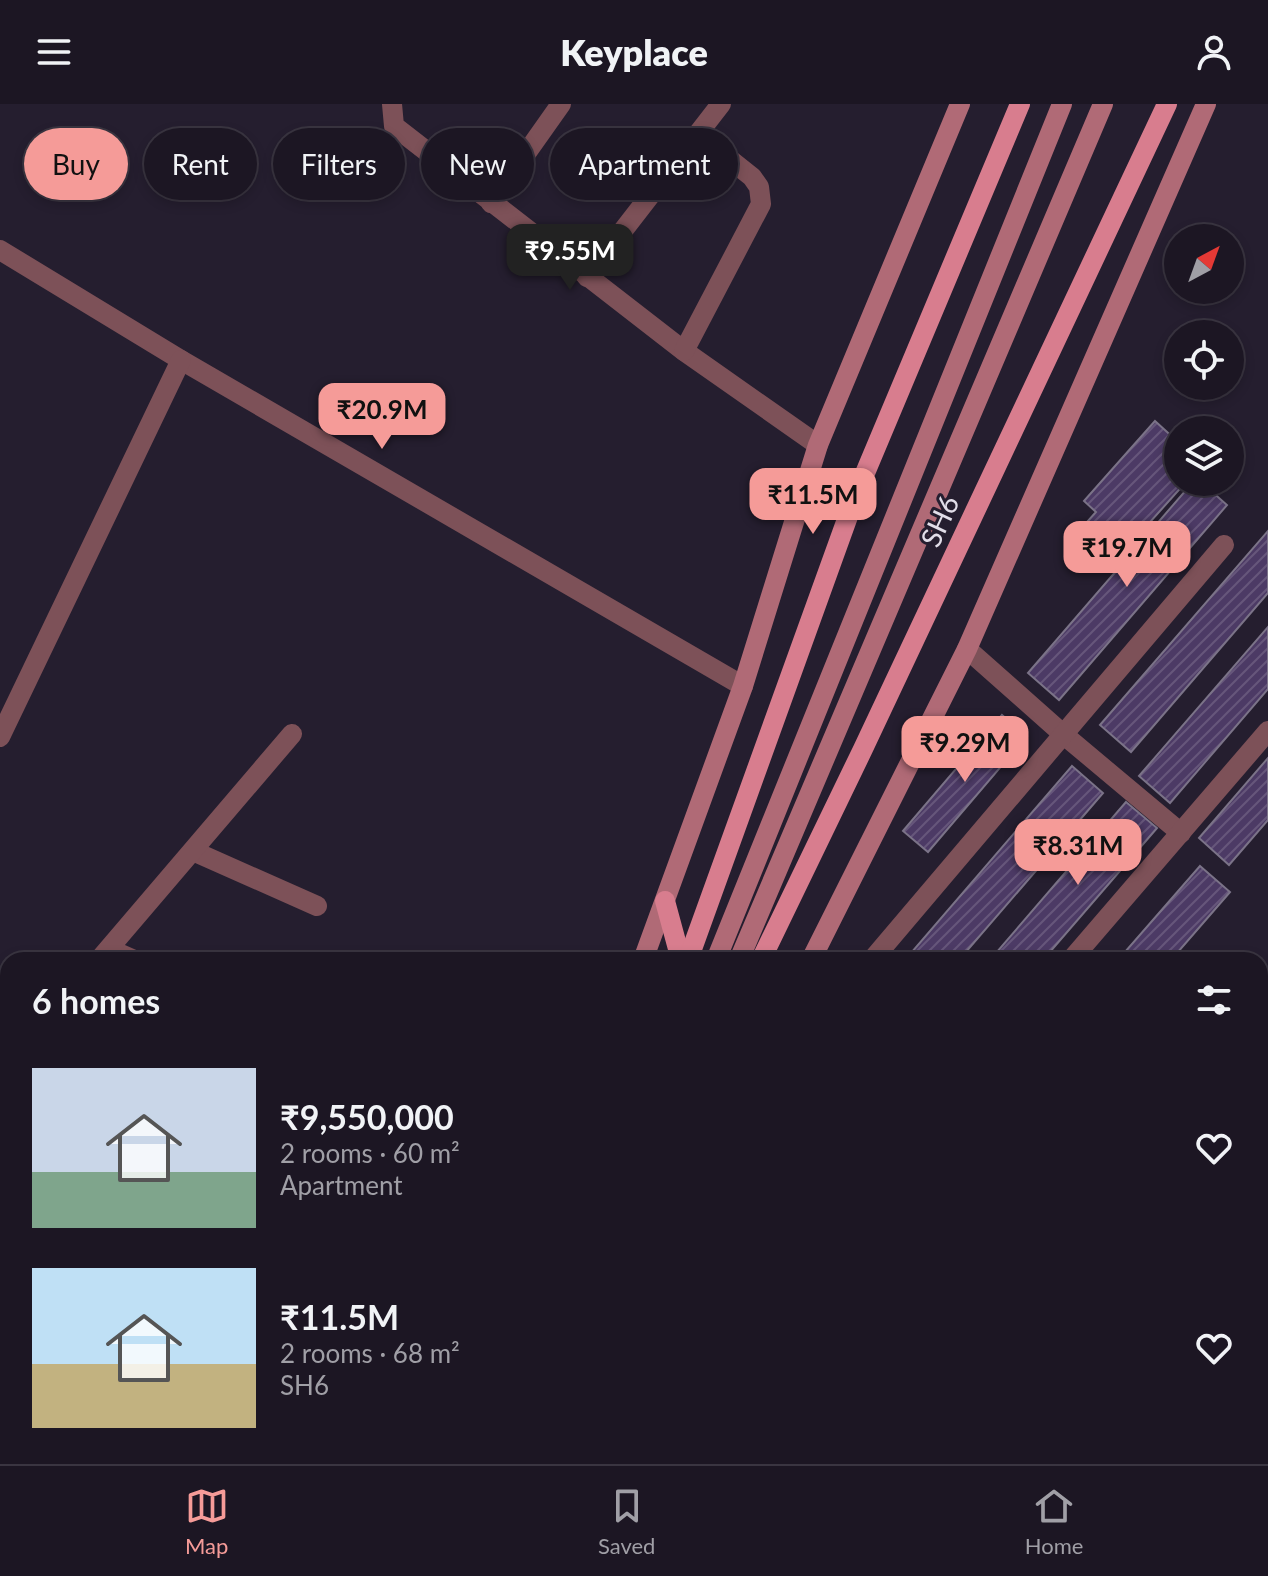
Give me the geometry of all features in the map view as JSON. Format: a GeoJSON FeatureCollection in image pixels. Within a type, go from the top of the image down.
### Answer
{"type":"FeatureCollection","features":[{"type":"Feature","properties":{"kind":"main road"},"geometry":{"type":"LineString","coordinates":[[691,952],[855,497],[1020,104]]}},
{"type":"Feature","properties":{"kind":"main road","name":"SH6"},"geometry":{"type":"LineString","coordinates":[[765,952],[1167,104]]}},
{"type":"Feature","properties":{"kind":"main road"},"geometry":{"type":"LineString","coordinates":[[665,901],[679,952]]}},
{"type":"Feature","properties":{"kind":"street"},"geometry":{"type":"LineString","coordinates":[[392,104],[394,126],[684,351],[818,445]]}},
{"type":"Feature","properties":{"kind":"street"},"geometry":{"type":"LineString","coordinates":[[491,203],[561,104]]}},
{"type":"Feature","properties":{"kind":"street"},"geometry":{"type":"LineString","coordinates":[[703,128],[721,104]]}},
{"type":"Feature","properties":{"kind":"street"},"geometry":{"type":"LineString","coordinates":[[646,952],[743,686],[818,445],[960,104]]}},
{"type":"Feature","properties":{"kind":"street"},"geometry":{"type":"LineString","coordinates":[[719,952],[1062,104]]}},
{"type":"Feature","properties":{"kind":"street"},"geometry":{"type":"LineString","coordinates":[[742,952],[1103,104]]}},
{"type":"Feature","properties":{"kind":"street"},"geometry":{"type":"LineString","coordinates":[[815,952],[967,649],[1206,104]]}},
{"type":"Feature","properties":{"kind":"street"},"geometry":{"type":"LineString","coordinates":[[684,351],[761,204],[759,187],[738,166]]}},
{"type":"Feature","properties":{"kind":"street"},"geometry":{"type":"LineString","coordinates":[[587,277],[647,200]]}},
{"type":"Feature","properties":{"kind":"street"},"geometry":{"type":"LineString","coordinates":[[0,250],[181,360],[743,686]]}},
{"type":"Feature","properties":{"kind":"street"},"geometry":{"type":"LineString","coordinates":[[0,737],[181,360]]}},
{"type":"Feature","properties":{"kind":"street"},"geometry":{"type":"LineString","coordinates":[[879,952],[1224,545]]}},
{"type":"Feature","properties":{"kind":"street"},"geometry":{"type":"LineString","coordinates":[[967,649],[1181,833]]}},
{"type":"Feature","properties":{"kind":"street"},"geometry":{"type":"LineString","coordinates":[[1078,952],[1268,731]]}},
{"type":"Feature","properties":{"kind":"street"},"geometry":{"type":"LineString","coordinates":[[106,952],[292,734]]}},
{"type":"Feature","properties":{"kind":"street"},"geometry":{"type":"LineString","coordinates":[[193,851],[317,906]]}},
{"type":"Feature","properties":{"kind":"building"},"geometry":{"type":"Polygon","coordinates":[[[1155,421],[1164,429],[1164,496],[1173,496],[1106,571],[1071,540],[1096,512],[1084,501],[1155,421]]]}},
{"type":"Feature","properties":{"kind":"building"},"geometry":{"type":"Polygon","coordinates":[[[1181,496],[1217,496],[1227,505],[1059,700],[1028,673],[1181,496]]]}},
{"type":"Feature","properties":{"kind":"building"},"geometry":{"type":"Polygon","coordinates":[[[1268,531],[1268,593],[1131,752],[1100,725],[1268,531]]]}},
{"type":"Feature","properties":{"kind":"building"},"geometry":{"type":"Polygon","coordinates":[[[1268,627],[1268,689],[1170,803],[1139,776],[1268,627]]]}},
{"type":"Feature","properties":{"kind":"building"},"geometry":{"type":"Polygon","coordinates":[[[1002,715],[1027,736],[928,852],[903,831],[1002,715]]]}},
{"type":"Feature","properties":{"kind":"building"},"geometry":{"type":"Polygon","coordinates":[[[1268,758],[1268,820],[1229,865],[1199,838],[1268,758]]]}},
{"type":"Feature","properties":{"kind":"building"},"geometry":{"type":"Polygon","coordinates":[[[1072,766],[1103,793],[966,952],[912,952],[1072,766]]]}},
{"type":"Feature","properties":{"kind":"building"},"geometry":{"type":"Polygon","coordinates":[[[1126,802],[1157,828],[1050,952],[997,952],[1126,802]]]}},
{"type":"Feature","properties":{"kind":"building"},"geometry":{"type":"Polygon","coordinates":[[[1200,866],[1230,892],[1178,952],[1125,952],[1200,866]]]}}]}
